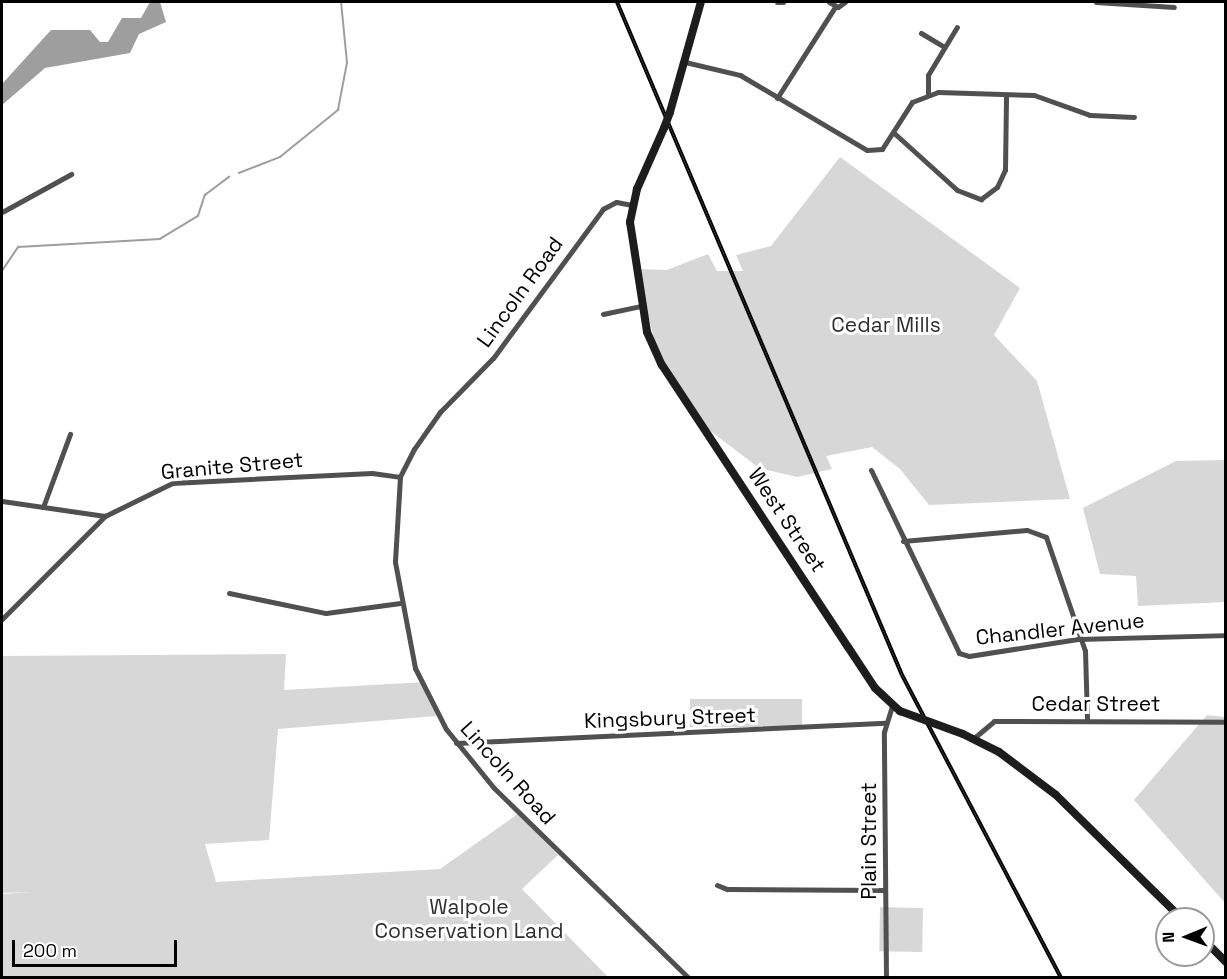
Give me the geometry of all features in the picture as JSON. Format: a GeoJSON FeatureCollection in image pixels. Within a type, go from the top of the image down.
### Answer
{"type":"FeatureCollection","features":[{"type":"Feature","properties":{"kind":"main road","name":"West Street"},"geometry":{"type":"LineString","coordinates":[[701,2],[686,62],[670,112],[632,205],[630,241],[640,306],[662,365],[875,688],[896,708],[974,738],[1056,795],[1170,907]]}},
{"type":"Feature","properties":{"kind":"main road"},"geometry":{"type":"LineString","coordinates":[[1215,951],[1226,962]]}},
{"type":"Feature","properties":{"kind":"street"},"geometry":{"type":"LineString","coordinates":[[777,2],[783,2]]}},
{"type":"Feature","properties":{"kind":"street"},"geometry":{"type":"LineString","coordinates":[[829,2],[835,7]]}},
{"type":"Feature","properties":{"kind":"street"},"geometry":{"type":"LineString","coordinates":[[777,98],[835,7],[846,2]]}},
{"type":"Feature","properties":{"kind":"street"},"geometry":{"type":"LineString","coordinates":[[1096,2],[1174,7]]}},
{"type":"Feature","properties":{"kind":"street"},"geometry":{"type":"LineString","coordinates":[[928,94],[928,75],[957,27]]}},
{"type":"Feature","properties":{"kind":"street"},"geometry":{"type":"LineString","coordinates":[[921,33],[944,47]]}},
{"type":"Feature","properties":{"kind":"street"},"geometry":{"type":"LineString","coordinates":[[686,62],[734,73],[867,150],[882,149],[912,102],[928,94],[1006,98],[1034,95],[1090,115],[1134,117]]}},
{"type":"Feature","properties":{"kind":"street"},"geometry":{"type":"LineString","coordinates":[[894,133],[957,190],[981,199],[997,187],[1005,170],[1006,98]]}},
{"type":"Feature","properties":{"kind":"street"},"geometry":{"type":"LineString","coordinates":[[2,212],[71,174]]}},
{"type":"Feature","properties":{"kind":"street","name":"Lincoln Road"},"geometry":{"type":"LineString","coordinates":[[632,205],[615,202],[601,212],[493,358],[440,412],[400,477],[394,546],[400,603],[422,686],[456,743],[494,788],[689,978]]}},
{"type":"Feature","properties":{"kind":"street"},"geometry":{"type":"LineString","coordinates":[[603,314],[640,306]]}},
{"type":"Feature","properties":{"kind":"street"},"geometry":{"type":"LineString","coordinates":[[43,507],[70,434]]}},
{"type":"Feature","properties":{"kind":"street","name":"Chandler Avenue"},"geometry":{"type":"LineString","coordinates":[[871,470],[903,541],[959,653],[969,656],[1078,639],[1226,634]]}},
{"type":"Feature","properties":{"kind":"street","name":"Granite Street"},"geometry":{"type":"LineString","coordinates":[[2,619],[105,516],[171,483],[372,473],[400,477]]}},
{"type":"Feature","properties":{"kind":"street"},"geometry":{"type":"LineString","coordinates":[[2,501],[105,516]]}},
{"type":"Feature","properties":{"kind":"street"},"geometry":{"type":"LineString","coordinates":[[903,541],[1027,530],[1042,534],[1055,558],[1078,639],[1085,651],[1087,720]]}},
{"type":"Feature","properties":{"kind":"street"},"geometry":{"type":"LineString","coordinates":[[229,593],[326,614],[400,603]]}},
{"type":"Feature","properties":{"kind":"street","name":"Plain Street"},"geometry":{"type":"LineString","coordinates":[[886,978],[886,723],[896,708]]}},
{"type":"Feature","properties":{"kind":"street","name":"Cedar Street"},"geometry":{"type":"LineString","coordinates":[[974,738],[990,721],[1226,722]]}},
{"type":"Feature","properties":{"kind":"street","name":"Kingsbury Street"},"geometry":{"type":"LineString","coordinates":[[456,743],[886,723]]}},
{"type":"Feature","properties":{"kind":"street"},"geometry":{"type":"LineString","coordinates":[[717,885],[885,890]]}},
{"type":"Feature","properties":{"kind":"green space","name":"Cedar Mills"},"geometry":{"type":"Polygon","coordinates":[[[840,157],[1020,288],[994,335],[1037,381],[1070,499],[929,505],[900,469],[872,447],[826,456],[832,469],[797,477],[759,468],[696,420],[660,363],[637,269],[667,270],[708,254],[717,271],[743,271],[736,255],[771,246],[840,157]]]}},
{"type":"Feature","properties":{"kind":"green space"},"geometry":{"type":"Polygon","coordinates":[[[1225,460],[1225,602],[1138,606],[1136,576],[1100,574],[1083,508],[1176,461],[1225,460]]]}},
{"type":"Feature","properties":{"kind":"green space","name":"Walpole Conservation Land"},"geometry":{"type":"Polygon","coordinates":[[[286,654],[284,690],[426,682],[437,716],[278,729],[269,840],[205,844],[216,882],[440,869],[519,813],[558,855],[522,889],[608,977],[2,977],[2,894],[32,892],[2,893],[2,656],[286,654]]]}},
{"type":"Feature","properties":{"kind":"green space"},"geometry":{"type":"Polygon","coordinates":[[[690,699],[802,699],[802,727],[690,727],[690,699]]]}},
{"type":"Feature","properties":{"kind":"green space"},"geometry":{"type":"Polygon","coordinates":[[[1207,715],[1225,717],[1225,903],[1134,800],[1207,715]]]}},
{"type":"Feature","properties":{"kind":"green space"},"geometry":{"type":"Polygon","coordinates":[[[880,907],[923,908],[922,952],[879,951],[880,907]]]}},
{"type":"Feature","properties":{"kind":"shaded area"},"geometry":{"type":"Polygon","coordinates":[[[150,2],[160,2],[166,22],[139,34],[130,53],[45,68],[2,105],[2,84],[51,30],[90,30],[100,42],[108,42],[122,18],[141,18],[150,2]]]}},
{"type":"Feature","properties":{"kind":"waterway"},"geometry":{"type":"LineString","coordinates":[[239,173],[280,157],[338,110],[347,63],[341,2]]}},
{"type":"Feature","properties":{"kind":"waterway"},"geometry":{"type":"LineString","coordinates":[[2,271],[18,247],[160,239],[198,216],[205,195],[229,177]]}},
{"type":"Feature","properties":{"kind":"railway"},"geometry":{"type":"LineString","coordinates":[[617,2],[902,675],[1061,978]]}}]}
